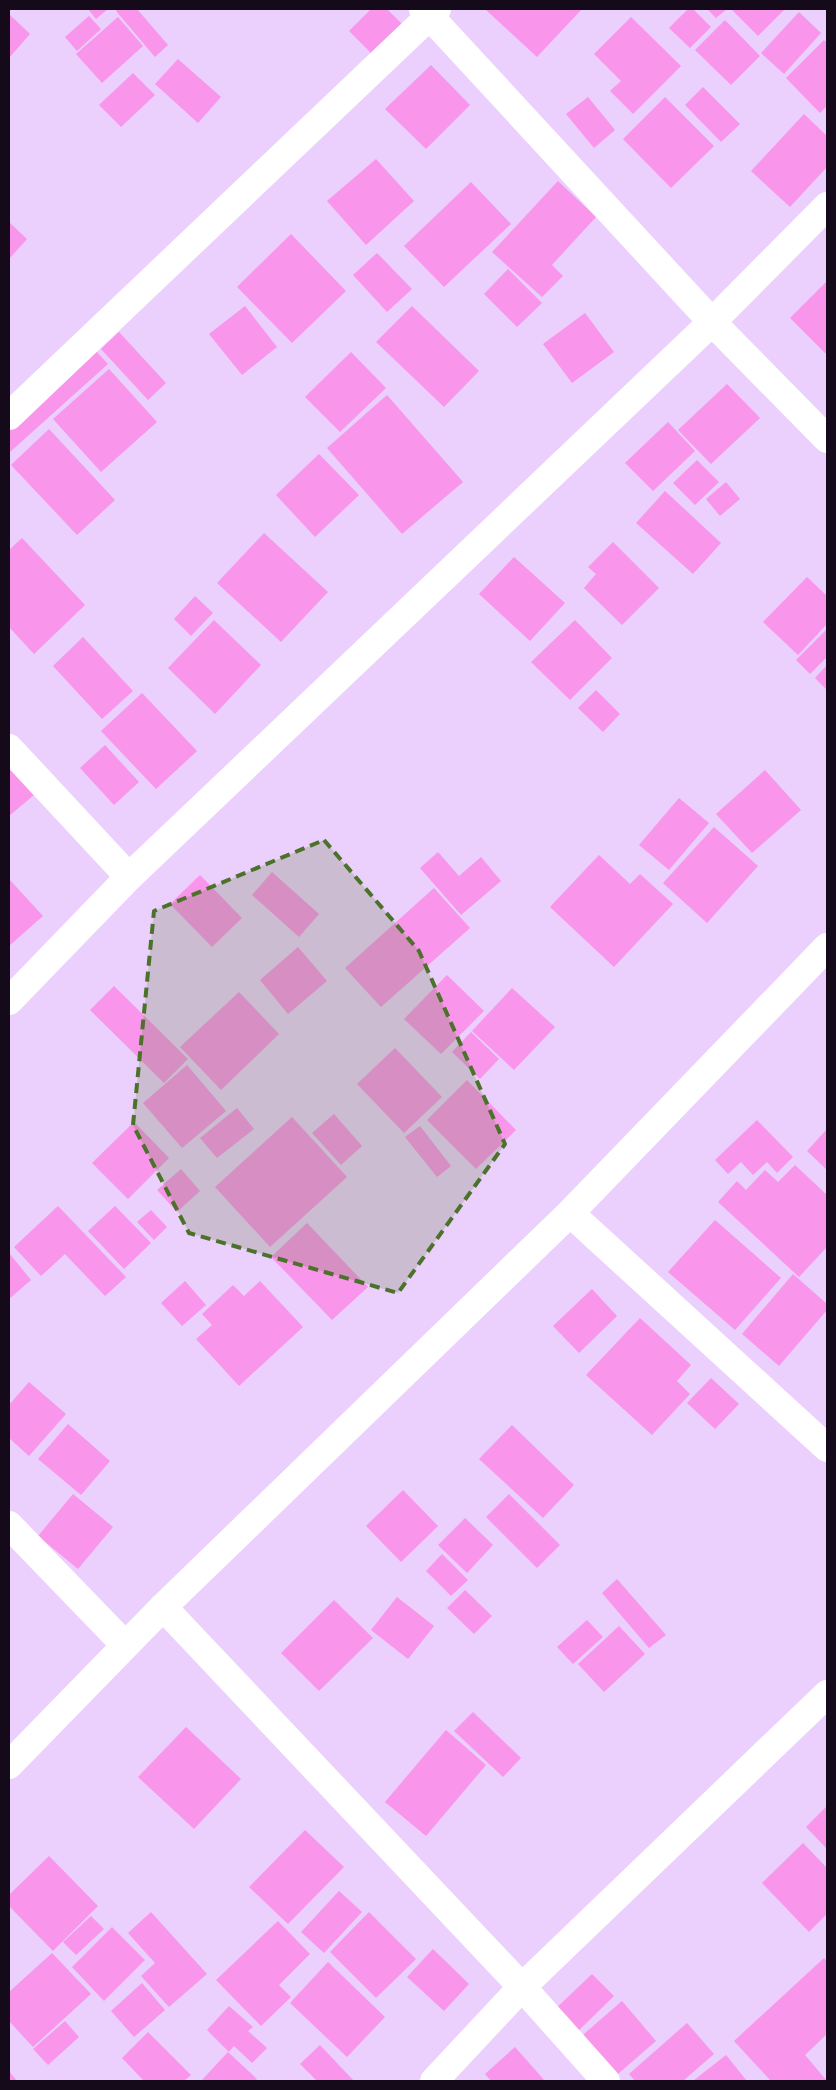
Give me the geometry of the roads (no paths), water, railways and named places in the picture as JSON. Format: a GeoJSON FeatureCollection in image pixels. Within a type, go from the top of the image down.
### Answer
{"type":"FeatureCollection","features":[{"type":"Feature","properties":{"kind":"street"},"geometry":{"type":"LineString","coordinates":[[9,416],[430,11],[712,322],[827,439]]}},
{"type":"Feature","properties":{"kind":"street"},"geometry":{"type":"LineString","coordinates":[[9,1001],[129,877],[712,322],[827,206]]}},
{"type":"Feature","properties":{"kind":"street"},"geometry":{"type":"LineString","coordinates":[[9,748],[129,877]]}},
{"type":"Feature","properties":{"kind":"street"},"geometry":{"type":"LineString","coordinates":[[9,1765],[163,1607],[570,1213],[827,947]]}},
{"type":"Feature","properties":{"kind":"street"},"geometry":{"type":"LineString","coordinates":[[570,1213],[827,1448]]}},
{"type":"Feature","properties":{"kind":"street"},"geometry":{"type":"LineString","coordinates":[[9,1525],[125,1645]]}},
{"type":"Feature","properties":{"kind":"street"},"geometry":{"type":"LineString","coordinates":[[163,1607],[522,1987],[606,2081]]}},
{"type":"Feature","properties":{"kind":"street"},"geometry":{"type":"LineString","coordinates":[[434,2081],[522,1987],[827,1694]]}}]}
